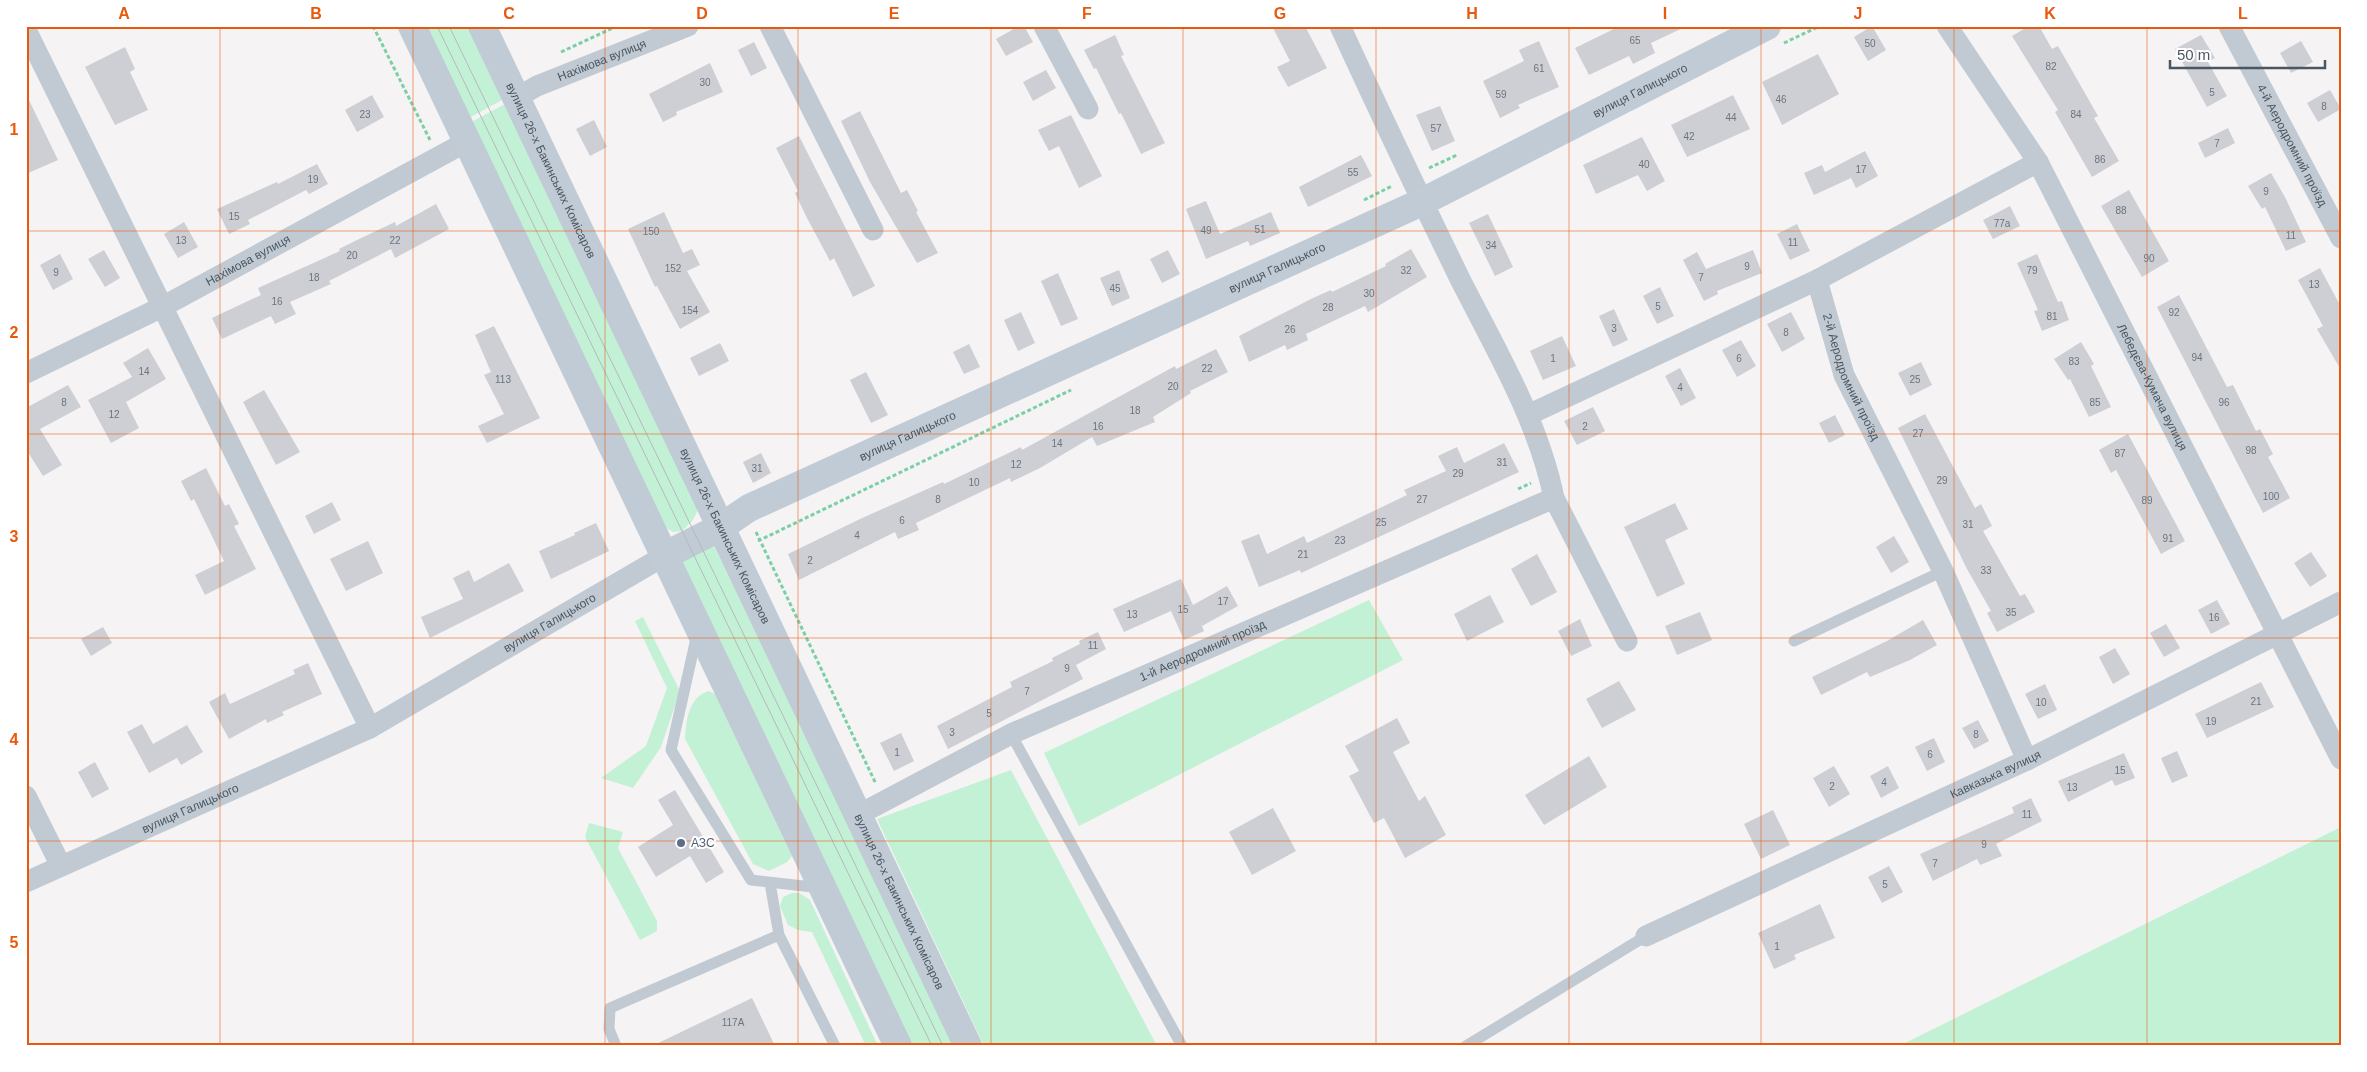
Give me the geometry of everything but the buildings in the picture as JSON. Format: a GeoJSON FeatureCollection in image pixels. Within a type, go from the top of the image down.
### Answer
{"type":"FeatureCollection","features":[{"type":"Feature","properties":{"kind":"street"},"geometry":{"type":"LineString","coordinates":[[412,26],[898,1046]]}},
{"type":"Feature","properties":{"kind":"street","name":"вулиця 26-х Бакинських Комісаров"},"geometry":{"type":"LineString","coordinates":[[482,26],[722,526],[968,1046]]}},
{"type":"Feature","properties":{"kind":"street","name":"Нахімова вулиця"},"geometry":{"type":"LineString","coordinates":[[516,98],[537,86],[688,26]]}},
{"type":"Feature","properties":{"kind":"street"},"geometry":{"type":"LineString","coordinates":[[770,26],[873,230]]}},
{"type":"Feature","properties":{"kind":"street"},"geometry":{"type":"LineString","coordinates":[[1044,26],[1088,109]]}},
{"type":"Feature","properties":{"kind":"street"},"geometry":{"type":"LineString","coordinates":[[1340,26],[1422,202],[1528,415],[1549,474],[1554,498],[1627,641]]}},
{"type":"Feature","properties":{"kind":"street","name":"вулиця Галицького"},"geometry":{"type":"LineString","coordinates":[[26,882],[370,728],[664,556],[722,526],[749,508],[1422,202],[1767,26]]}},
{"type":"Feature","properties":{"kind":"street","name":"Лебедєва-Кумача вулиця"},"geometry":{"type":"LineString","coordinates":[[1947,26],[2038,162],[2341,759]]}},
{"type":"Feature","properties":{"kind":"street","name":"4-й Аеродромний проїзд"},"geometry":{"type":"LineString","coordinates":[[2229,26],[2341,238]]}},
{"type":"Feature","properties":{"kind":"street"},"geometry":{"type":"LineString","coordinates":[[26,30],[370,728]]}},
{"type":"Feature","properties":{"kind":"street","name":"Нахімова вулиця"},"geometry":{"type":"LineString","coordinates":[[26,373],[162,307],[466,142]]}},
{"type":"Feature","properties":{"kind":"street"},"geometry":{"type":"LineString","coordinates":[[1528,415],[1817,280],[2038,162]]}},
{"type":"Feature","properties":{"kind":"street","name":"2-й Аеродромний проїзд"},"geometry":{"type":"LineString","coordinates":[[1817,280],[1844,375],[1944,571],[2027,760]]}},
{"type":"Feature","properties":{"kind":"street","name":"1-й Аеродромний проїзд"},"geometry":{"type":"LineString","coordinates":[[858,815],[1010,734],[1554,498]]}},
{"type":"Feature","properties":{"kind":"street","name":"Кавказька вулиця"},"geometry":{"type":"LineString","coordinates":[[1646,936],[2027,760],[2341,602]]}},
{"type":"Feature","properties":{"kind":"street"},"geometry":{"type":"LineString","coordinates":[[26,796],[61,866]]}},
{"type":"Feature","properties":{"kind":"lane"},"geometry":{"type":"LineString","coordinates":[[1794,641],[1944,571]]}},
{"type":"Feature","properties":{"kind":"lane"},"geometry":{"type":"LineString","coordinates":[[698,628],[671,750],[751,880],[822,888]]}},
{"type":"Feature","properties":{"kind":"lane"},"geometry":{"type":"LineString","coordinates":[[1010,734],[1182,1046]]}},
{"type":"Feature","properties":{"kind":"lane"},"geometry":{"type":"LineString","coordinates":[[770,883],[779,935],[835,1046]]}},
{"type":"Feature","properties":{"kind":"lane"},"geometry":{"type":"LineString","coordinates":[[616,1046],[609,1029],[610,1008],[779,935]]}},
{"type":"Feature","properties":{"kind":"lane"},"geometry":{"type":"LineString","coordinates":[[1466,1046],[1646,936]]}},
{"type":"Feature","properties":{"kind":"path"},"geometry":{"type":"LineString","coordinates":[[373,26],[438,157]]}},
{"type":"Feature","properties":{"kind":"path"},"geometry":{"type":"LineString","coordinates":[[554,55],[617,26]]}},
{"type":"Feature","properties":{"kind":"path"},"geometry":{"type":"LineString","coordinates":[[749,508],[758,541],[880,790]]}},
{"type":"Feature","properties":{"kind":"green space"},"geometry":{"type":"Polygon","coordinates":[[[426,26],[467,26],[502,100],[469,118],[426,26]]]}},
{"type":"Feature","properties":{"kind":"green space"},"geometry":{"type":"Polygon","coordinates":[[[505,104],[698,510],[693,520],[682,531],[673,532],[664,527],[471,122],[505,104]]]}},
{"type":"Feature","properties":{"kind":"green space"},"geometry":{"type":"Polygon","coordinates":[[[714,546],[955,1046],[912,1046],[680,560],[714,546]]]}},
{"type":"Feature","properties":{"kind":"green space"},"geometry":{"type":"Polygon","coordinates":[[[1369,600],[1403,660],[1079,826],[1044,753],[1369,600]]]}},
{"type":"Feature","properties":{"kind":"green space"},"geometry":{"type":"Polygon","coordinates":[[[643,617],[680,691],[661,747],[633,788],[601,778],[646,746],[667,688],[635,621],[643,617]]]}},
{"type":"Feature","properties":{"kind":"green space"},"geometry":{"type":"Polygon","coordinates":[[[709,691],[715,694],[792,856],[787,862],[769,871],[753,864],[685,739],[686,724],[693,703],[702,694],[709,691]]]}},
{"type":"Feature","properties":{"kind":"green space"},"geometry":{"type":"Polygon","coordinates":[[[1011,770],[1157,1046],[984,1046],[877,819],[1011,770]]]}},
{"type":"Feature","properties":{"kind":"green space"},"geometry":{"type":"Polygon","coordinates":[[[589,823],[623,832],[618,848],[657,921],[657,931],[640,940],[585,837],[589,823]]]}},
{"type":"Feature","properties":{"kind":"green space"},"geometry":{"type":"Polygon","coordinates":[[[2341,827],[2341,1046],[1899,1046],[2341,827]]]}},
{"type":"Feature","properties":{"kind":"green space"},"geometry":{"type":"Polygon","coordinates":[[[792,893],[799,893],[810,900],[878,1046],[866,1046],[812,932],[798,930],[788,925],[780,906],[783,897],[792,893]]]}},
{"type":"Feature","properties":{"kind":"tram line"},"geometry":{"type":"LineString","coordinates":[[437,26],[932,1046]]}},
{"type":"Feature","properties":{"kind":"tram line"},"geometry":{"type":"LineString","coordinates":[[449,26],[943,1046]]}},
{"type":"Feature","properties":{"kind":"place","name":"АЗС"},"geometry":{"type":"Point","coordinates":[681,843]}}]}
